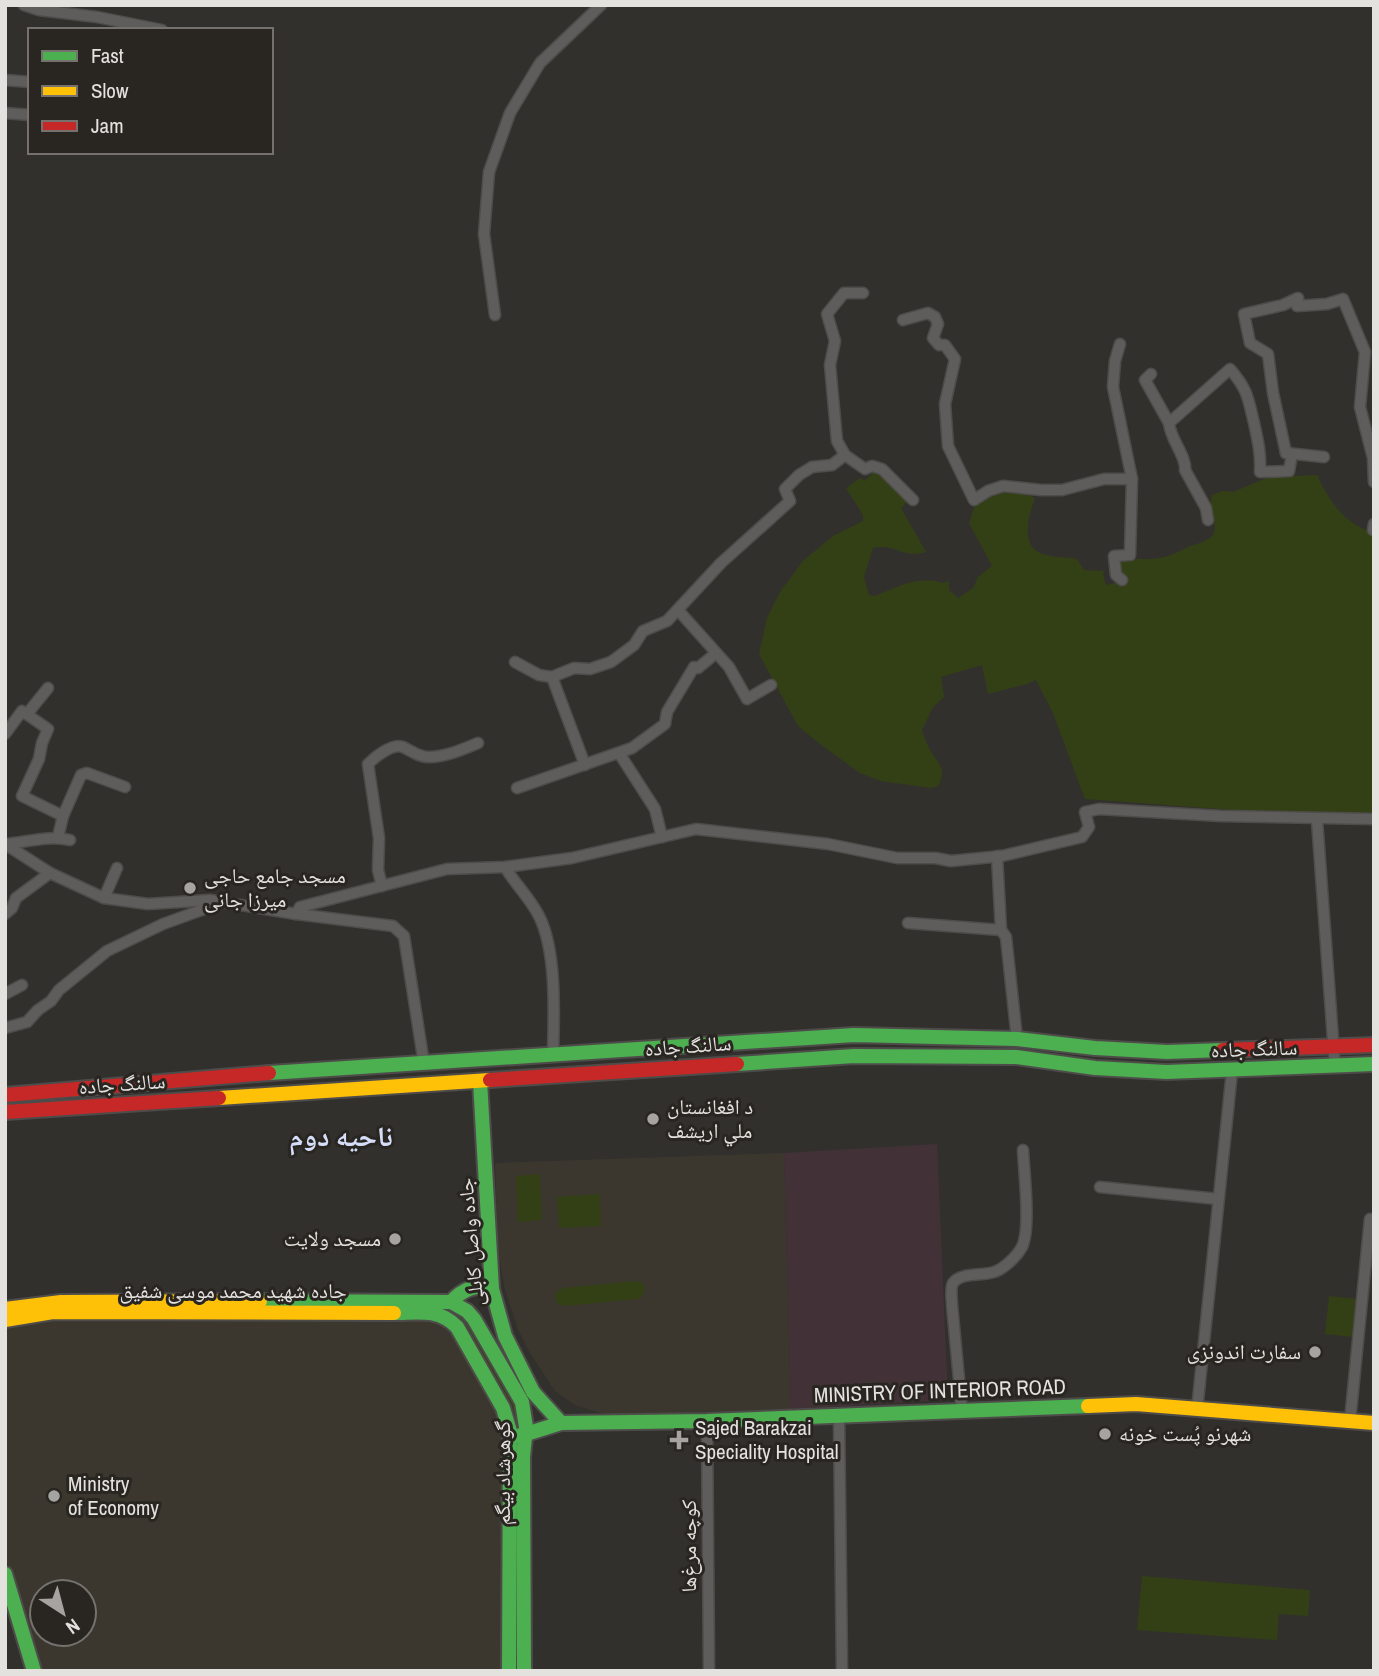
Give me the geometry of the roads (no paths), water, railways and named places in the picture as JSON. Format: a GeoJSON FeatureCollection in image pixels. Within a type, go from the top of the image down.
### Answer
{"type":"FeatureCollection","features":[{"type":"Feature","properties":{"kind":"main road","name":"سالنگ جاده"},"geometry":{"type":"LineString","coordinates":[[5,1095],[287,1072],[854,1035],[1017,1040],[1167,1052],[1374,1045]]}},
{"type":"Feature","properties":{"kind":"main road"},"geometry":{"type":"LineString","coordinates":[[709,1045],[710,1066]]}},
{"type":"Feature","properties":{"kind":"main road","name":"سالنگ جاده"},"geometry":{"type":"LineString","coordinates":[[5,1112],[853,1056],[1016,1057],[1095,1068],[1166,1072],[1374,1064]]}},
{"type":"Feature","properties":{"kind":"main road","name":"جاده واصل کابلی"},"geometry":{"type":"LineString","coordinates":[[480,1081],[492,1289],[505,1336],[533,1392],[561,1423]]}},
{"type":"Feature","properties":{"kind":"main road"},"geometry":{"type":"LineString","coordinates":[[451,1302],[468,1287],[483,1286],[492,1289]]}},
{"type":"Feature","properties":{"kind":"main road","name":"جاده شهید محمد موسی شفیق"},"geometry":{"type":"LineString","coordinates":[[5,1308],[61,1302],[451,1302]]}},
{"type":"Feature","properties":{"kind":"main road","name":"گوهرشاد بیگم"},"geometry":{"type":"LineString","coordinates":[[451,1302],[467,1311],[481,1330],[523,1402],[509,1671]]}},
{"type":"Feature","properties":{"kind":"main road","name":"جاده شهید محمد موسی شفیق"},"geometry":{"type":"LineString","coordinates":[[5,1320],[52,1312],[437,1313],[449,1319],[457,1328]]}},
{"type":"Feature","properties":{"kind":"main road","name":"گوهرشاد بیگم"},"geometry":{"type":"LineString","coordinates":[[457,1328],[521,1434],[524,1671]]}},
{"type":"Feature","properties":{"kind":"main road"},"geometry":{"type":"LineString","coordinates":[[521,1434],[532,1408],[533,1392]]}},
{"type":"Feature","properties":{"kind":"main road","name":"MINISTRY OF INTERIOR ROAD"},"geometry":{"type":"LineString","coordinates":[[521,1434],[561,1423],[707,1421],[1136,1404],[1374,1423]]}},
{"type":"Feature","properties":{"kind":"main road"},"geometry":{"type":"LineString","coordinates":[[5,1574],[34,1671]]}},
{"type":"Feature","properties":{"kind":"street"},"geometry":{"type":"LineString","coordinates":[[24,5],[39,10],[110,19],[153,28]]}},
{"type":"Feature","properties":{"kind":"street"},"geometry":{"type":"LineString","coordinates":[[495,315],[484,234],[489,172],[510,113],[540,63],[601,5]]}},
{"type":"Feature","properties":{"kind":"street"},"geometry":{"type":"LineString","coordinates":[[5,80],[28,82]]}},
{"type":"Feature","properties":{"kind":"street"},"geometry":{"type":"LineString","coordinates":[[5,113],[28,115]]}},
{"type":"Feature","properties":{"kind":"street"},"geometry":{"type":"LineString","coordinates":[[863,293],[844,293],[827,314],[835,341],[830,365],[837,440],[845,455],[865,469],[872,466],[882,469],[913,500]]}},
{"type":"Feature","properties":{"kind":"street"},"geometry":{"type":"LineString","coordinates":[[1286,453],[1268,354],[1250,343],[1244,314],[1298,298],[1297,306],[1327,304],[1343,299],[1365,352],[1360,407],[1373,458],[1374,482]]}},
{"type":"Feature","properties":{"kind":"street"},"geometry":{"type":"LineString","coordinates":[[903,320],[928,313],[935,317],[938,324],[933,338],[939,345],[945,345],[955,359],[946,404],[948,446],[974,500],[1003,486],[1062,489],[1104,479],[1132,478]]}},
{"type":"Feature","properties":{"kind":"street"},"geometry":{"type":"LineString","coordinates":[[1121,344],[1115,361],[1113,387],[1132,478],[1130,555],[1114,556],[1116,575],[1122,580]]}},
{"type":"Feature","properties":{"kind":"street"},"geometry":{"type":"LineString","coordinates":[[1208,520],[1206,508],[1185,470],[1186,464],[1168,427],[1230,369],[1252,407],[1261,456],[1260,472],[1289,471],[1292,454],[1286,453]]}},
{"type":"Feature","properties":{"kind":"street"},"geometry":{"type":"LineString","coordinates":[[1151,374],[1145,380],[1170,424]]}},
{"type":"Feature","properties":{"kind":"street"},"geometry":{"type":"LineString","coordinates":[[1286,453],[1324,457]]}},
{"type":"Feature","properties":{"kind":"street"},"geometry":{"type":"LineString","coordinates":[[515,663],[539,675],[552,677],[574,668],[590,669],[611,662],[634,645],[642,631],[667,621],[721,563],[790,501],[785,489],[799,475],[811,467],[832,465],[845,455]]}},
{"type":"Feature","properties":{"kind":"street"},"geometry":{"type":"LineString","coordinates":[[1373,530],[1374,524]]}},
{"type":"Feature","properties":{"kind":"street"},"geometry":{"type":"LineString","coordinates":[[678,610],[729,667],[747,699],[771,685]]}},
{"type":"Feature","properties":{"kind":"street"},"geometry":{"type":"LineString","coordinates":[[517,789],[632,748],[665,724],[667,712],[694,667],[698,668],[715,654]]}},
{"type":"Feature","properties":{"kind":"street"},"geometry":{"type":"LineString","coordinates":[[552,677],[585,765]]}},
{"type":"Feature","properties":{"kind":"street"},"geometry":{"type":"LineString","coordinates":[[27,714],[48,688]]}},
{"type":"Feature","properties":{"kind":"street"},"geometry":{"type":"LineString","coordinates":[[5,734],[20,711],[49,732],[42,743],[39,758],[22,797],[63,816]]}},
{"type":"Feature","properties":{"kind":"street"},"geometry":{"type":"LineString","coordinates":[[382,886],[378,870],[379,838],[368,764],[396,747],[402,747],[418,756],[431,757],[449,754],[478,743]]}},
{"type":"Feature","properties":{"kind":"street"},"geometry":{"type":"LineString","coordinates":[[619,753],[654,809],[662,837]]}},
{"type":"Feature","properties":{"kind":"street"},"geometry":{"type":"LineString","coordinates":[[58,837],[63,816],[81,775],[84,773],[125,787]]}},
{"type":"Feature","properties":{"kind":"street"},"geometry":{"type":"LineString","coordinates":[[1017,1040],[1006,937],[1001,930],[997,856],[1082,837],[1089,827],[1085,812],[1099,808],[1317,820],[1374,819]]}},
{"type":"Feature","properties":{"kind":"street"},"geometry":{"type":"LineString","coordinates":[[1317,820],[1335,1067]]}},
{"type":"Feature","properties":{"kind":"street"},"geometry":{"type":"LineString","coordinates":[[296,914],[300,907],[447,869],[505,867],[572,858],[696,829],[828,844],[897,858],[935,858],[951,861],[1002,856]]}},
{"type":"Feature","properties":{"kind":"street"},"geometry":{"type":"LineString","coordinates":[[6,844],[58,837],[69,840]]}},
{"type":"Feature","properties":{"kind":"street"},"geometry":{"type":"LineString","coordinates":[[6,844],[50,873],[104,898],[148,904],[190,900],[222,902],[393,926],[404,936],[424,1064]]}},
{"type":"Feature","properties":{"kind":"street"},"geometry":{"type":"LineString","coordinates":[[505,867],[515,885],[540,916],[548,944],[553,991],[553,1055]]}},
{"type":"Feature","properties":{"kind":"street"},"geometry":{"type":"LineString","coordinates":[[104,898],[117,868]]}},
{"type":"Feature","properties":{"kind":"street"},"geometry":{"type":"LineString","coordinates":[[5,914],[12,908],[16,898],[50,873]]}},
{"type":"Feature","properties":{"kind":"street"},"geometry":{"type":"LineString","coordinates":[[5,1021],[6,1028],[27,1022],[51,1001],[58,990],[107,951],[163,924],[222,902]]}},
{"type":"Feature","properties":{"kind":"street"},"geometry":{"type":"LineString","coordinates":[[908,923],[1001,930]]}},
{"type":"Feature","properties":{"kind":"street"},"geometry":{"type":"LineString","coordinates":[[5,994],[22,985]]}},
{"type":"Feature","properties":{"kind":"street"},"geometry":{"type":"LineString","coordinates":[[1197,1410],[1232,1071]]}},
{"type":"Feature","properties":{"kind":"street"},"geometry":{"type":"LineString","coordinates":[[962,1411],[952,1287],[953,1283],[962,1278],[996,1272],[1021,1247],[1025,1236],[1023,1150]]}},
{"type":"Feature","properties":{"kind":"street"},"geometry":{"type":"LineString","coordinates":[[1100,1187],[1218,1199]]}},
{"type":"Feature","properties":{"kind":"street"},"geometry":{"type":"LineString","coordinates":[[1350,1421],[1370,1219]]}},
{"type":"Feature","properties":{"kind":"street"},"geometry":{"type":"LineString","coordinates":[[839,1415],[842,1671]]}},
{"type":"Feature","properties":{"kind":"street","name":"کوچه مرغ‌ها"},"geometry":{"type":"LineString","coordinates":[[707,1421],[709,1671]]}},
{"type":"Feature","properties":{"kind":"place","name":"مسجد جامع حاجی میرزا جانی"},"geometry":{"type":"Point","coordinates":[190,888]}},
{"type":"Feature","properties":{"kind":"place","name":"د افغانستان ملي اریشف"},"geometry":{"type":"Point","coordinates":[653,1119]}},
{"type":"Feature","properties":{"kind":"place","name":"مسجد ولایت"},"geometry":{"type":"Point","coordinates":[395,1239]}},
{"type":"Feature","properties":{"kind":"place","name":"سفارت اندونزی"},"geometry":{"type":"Point","coordinates":[1315,1352]}},
{"type":"Feature","properties":{"kind":"place","name":"شهرنو پُست خونه"},"geometry":{"type":"Point","coordinates":[1105,1434]}},
{"type":"Feature","properties":{"kind":"place","name":"Sajed Barakzai Speciality Hospital"},"geometry":{"type":"Point","coordinates":[679,1440]}},
{"type":"Feature","properties":{"kind":"place","name":"Ministry of Economy"},"geometry":{"type":"Point","coordinates":[54,1496]}},
{"type":"Feature","properties":{"kind":"district","name":"ناحیه دوم"},"geometry":{"type":"Point","coordinates":[341,1136]}}]}
